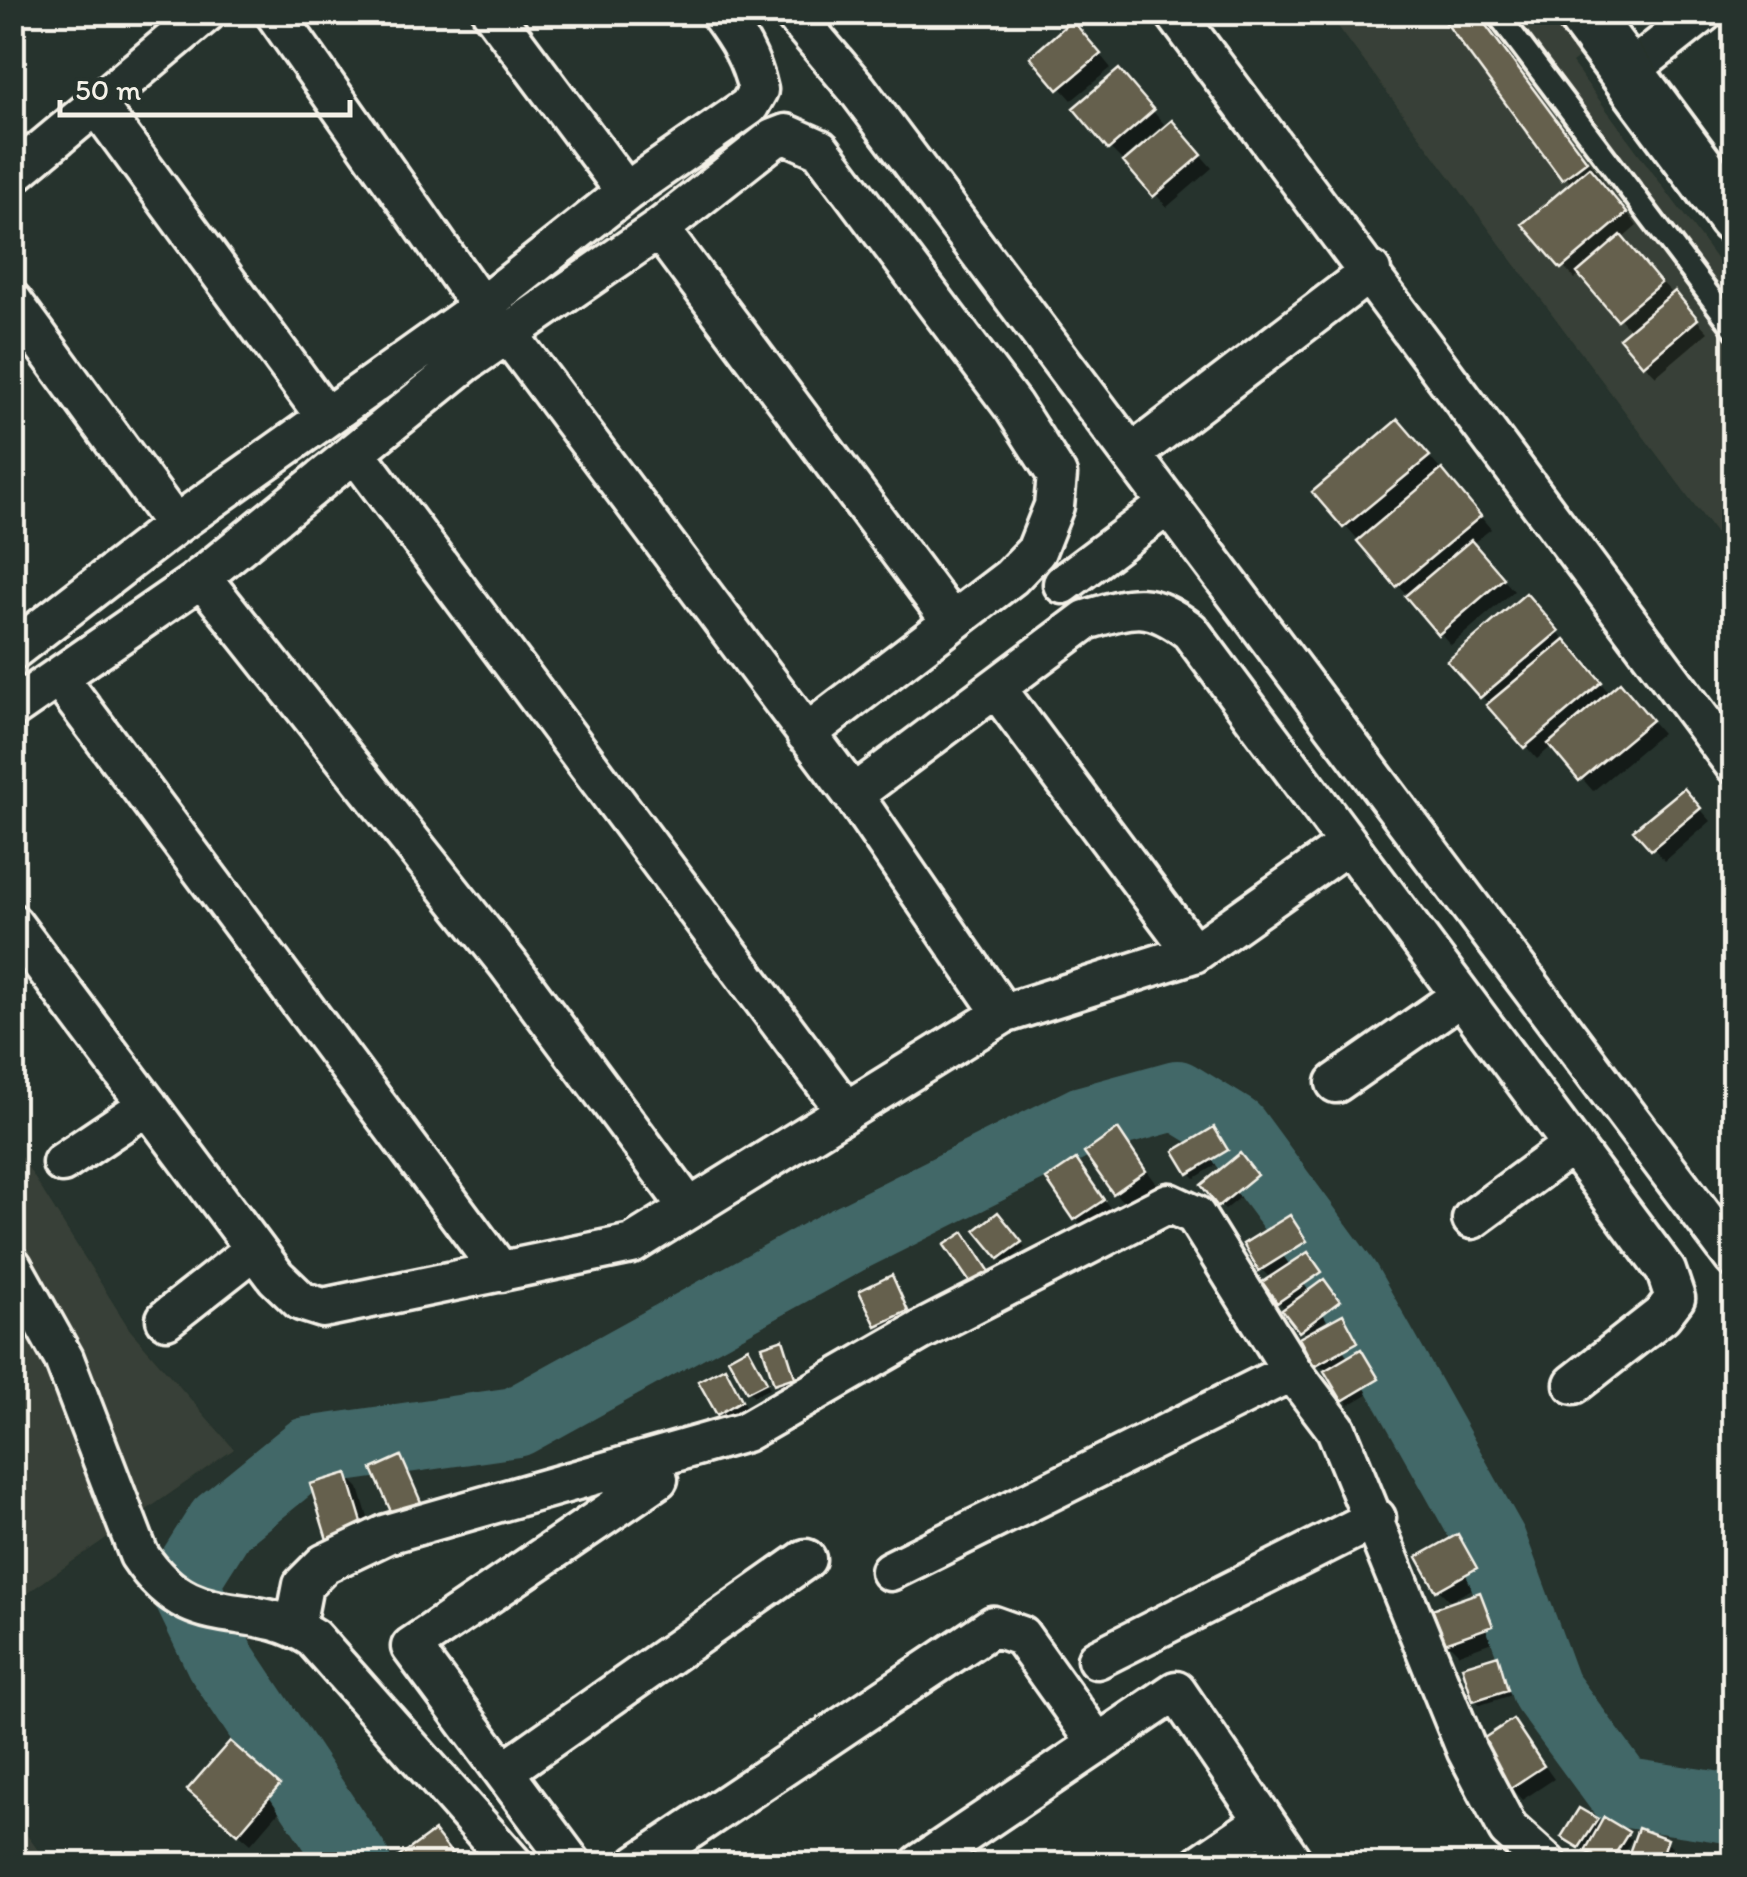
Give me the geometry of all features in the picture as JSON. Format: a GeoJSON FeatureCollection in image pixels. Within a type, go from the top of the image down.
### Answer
{"type":"FeatureCollection","features":[{"type":"Feature","properties":{"kind":"street"},"geometry":{"type":"LineString","coordinates":[[12,175],[208,12]]}},
{"type":"Feature","properties":{"kind":"street"},"geometry":{"type":"LineString","coordinates":[[274,12],[481,307]]}},
{"type":"Feature","properties":{"kind":"street"},"geometry":{"type":"LineString","coordinates":[[492,12],[626,192]]}},
{"type":"Feature","properties":{"kind":"street"},"geometry":{"type":"LineString","coordinates":[[17,639],[481,307],[626,192],[749,106],[758,90],[746,49],[718,12]]}},
{"type":"Feature","properties":{"kind":"street"},"geometry":{"type":"LineString","coordinates":[[792,12],[857,88],[1734,1258]]}},
{"type":"Feature","properties":{"kind":"street"},"geometry":{"type":"LineString","coordinates":[[1174,12],[1371,271],[1734,764]]}},
{"type":"Feature","properties":{"kind":"street"},"geometry":{"type":"LineString","coordinates":[[1627,73],[1704,12]]}},
{"type":"Feature","properties":{"kind":"street"},"geometry":{"type":"LineString","coordinates":[[1595,17],[1627,73],[1734,217]]}},
{"type":"Feature","properties":{"kind":"street"},"geometry":{"type":"LineString","coordinates":[[97,105],[325,416]]}},
{"type":"Feature","properties":{"kind":"street"},"geometry":{"type":"LineString","coordinates":[[12,709],[201,577],[466,362],[660,229],[773,139],[786,134],[820,149],[1043,448],[1056,476],[1054,506],[1036,550],[1012,577],[806,734]]}},
{"type":"Feature","properties":{"kind":"street"},"geometry":{"type":"LineString","coordinates":[[660,229],[952,622]]}},
{"type":"Feature","properties":{"kind":"street"},"geometry":{"type":"LineString","coordinates":[[1132,454],[1371,271]]}},
{"type":"Feature","properties":{"kind":"street"},"geometry":{"type":"LineString","coordinates":[[12,301],[176,525]]}},
{"type":"Feature","properties":{"kind":"street"},"geometry":{"type":"LineString","coordinates":[[508,334],[854,795],[1003,1014]]}},
{"type":"Feature","properties":{"kind":"street"},"geometry":{"type":"LineString","coordinates":[[355,452],[846,1112]]}},
{"type":"Feature","properties":{"kind":"street"},"geometry":{"type":"LineString","coordinates":[[1063,584],[1169,504]]}},
{"type":"Feature","properties":{"kind":"street"},"geometry":{"type":"LineString","coordinates":[[1036,550],[1086,620]]}},
{"type":"Feature","properties":{"kind":"street"},"geometry":{"type":"LineString","coordinates":[[201,577],[508,964],[689,1208]]}},
{"type":"Feature","properties":{"kind":"street"},"geometry":{"type":"LineString","coordinates":[[854,795],[1086,620],[1124,608],[1161,610],[1190,631],[1666,1272],[1674,1298],[1662,1315],[1574,1384]]}},
{"type":"Feature","properties":{"kind":"street"},"geometry":{"type":"LineString","coordinates":[[60,678],[501,1272]]}},
{"type":"Feature","properties":{"kind":"street"},"geometry":{"type":"LineString","coordinates":[[996,688],[1194,953]]}},
{"type":"Feature","properties":{"kind":"street"},"geometry":{"type":"LineString","coordinates":[[12,923],[255,1250],[301,1301],[323,1308],[632,1244],[1003,1014],[1194,953],[1348,844]]}},
{"type":"Feature","properties":{"kind":"street"},"geometry":{"type":"LineString","coordinates":[[1336,1083],[1461,996]]}},
{"type":"Feature","properties":{"kind":"street"},"geometry":{"type":"LineString","coordinates":[[62,1163],[148,1104]]}},
{"type":"Feature","properties":{"kind":"street"},"geometry":{"type":"LineString","coordinates":[[1472,1219],[1572,1145]]}},
{"type":"Feature","properties":{"kind":"street"},"geometry":{"type":"LineString","coordinates":[[295,1626],[303,1585],[324,1564],[388,1534],[745,1432],[920,1331],[1169,1203],[1195,1215],[1292,1371],[1336,1429],[1376,1518],[1466,1750],[1515,1839],[1547,1864]]}},
{"type":"Feature","properties":{"kind":"street"},"geometry":{"type":"LineString","coordinates":[[166,1318],[255,1250]]}},
{"type":"Feature","properties":{"kind":"street"},"geometry":{"type":"LineString","coordinates":[[12,1266],[64,1359],[139,1554],[157,1582],[181,1600],[251,1620],[295,1626],[313,1638],[513,1864]]}},
{"type":"Feature","properties":{"kind":"street"},"geometry":{"type":"LineString","coordinates":[[890,1571],[1292,1371]]}},
{"type":"Feature","properties":{"kind":"street"},"geometry":{"type":"LineString","coordinates":[[572,1864],[411,1647],[658,1479]]}},
{"type":"Feature","properties":{"kind":"street"},"geometry":{"type":"LineString","coordinates":[[1097,1659],[1376,1518]]}},
{"type":"Feature","properties":{"kind":"street"},"geometry":{"type":"LineString","coordinates":[[504,1771],[806,1560]]}},
{"type":"Feature","properties":{"kind":"street"},"geometry":{"type":"LineString","coordinates":[[638,1864],[993,1626],[1020,1636],[1098,1744]]}},
{"type":"Feature","properties":{"kind":"street"},"geometry":{"type":"LineString","coordinates":[[920,1864],[1176,1691],[1294,1864]]}},
{"type":"Feature","properties":{"kind":"street"},"geometry":{"type":"LineString","coordinates":[[1201,1864],[1264,1822]]}},
{"type":"Feature","properties":{"kind":"street"},"geometry":{"type":"LineString","coordinates":[[1515,1839],[1569,1864]]}},
{"type":"Feature","properties":{"kind":"lane"},"geometry":{"type":"LineString","coordinates":[[1496,12],[1734,328]]}},
{"type":"Feature","properties":{"kind":"shaded area"},"geometry":{"type":"Polygon","coordinates":[[[1328,13],[1637,13],[1572,63],[1734,283],[1734,558],[1328,13]]]}},
{"type":"Feature","properties":{"kind":"shaded area"},"geometry":{"type":"Polygon","coordinates":[[[12,1142],[130,1330],[234,1449],[13,1603],[12,1142]]]}},
{"type":"Feature","properties":{"kind":"shaded area"},"geometry":{"type":"Polygon","coordinates":[[[13,1816],[48,1864],[13,1864],[13,1816]]]}},
{"type":"Feature","properties":{"kind":"building"},"geometry":{"type":"Polygon","coordinates":[[[1438,12],[1476,12],[1587,161],[1562,180],[1438,12]]]}},
{"type":"Feature","properties":{"kind":"building"},"geometry":{"type":"Polygon","coordinates":[[[1072,20],[1101,54],[1058,90],[1030,57],[1072,20]]]}},
{"type":"Feature","properties":{"kind":"building"},"geometry":{"type":"Polygon","coordinates":[[[1119,69],[1154,110],[1108,150],[1073,108],[1119,69]]]}},
{"type":"Feature","properties":{"kind":"building"},"geometry":{"type":"Polygon","coordinates":[[[1172,120],[1202,155],[1153,197],[1123,162],[1172,120]]]}},
{"type":"Feature","properties":{"kind":"building"},"geometry":{"type":"Polygon","coordinates":[[[1589,167],[1627,213],[1561,269],[1522,224],[1589,167]]]}},
{"type":"Feature","properties":{"kind":"building"},"geometry":{"type":"Polygon","coordinates":[[[1621,235],[1661,283],[1617,320],[1577,273],[1621,235]]]}},
{"type":"Feature","properties":{"kind":"building"},"geometry":{"type":"Polygon","coordinates":[[[1675,291],[1698,319],[1643,366],[1619,338],[1675,291]]]}},
{"type":"Feature","properties":{"kind":"building"},"geometry":{"type":"Polygon","coordinates":[[[1398,419],[1430,456],[1343,528],[1312,492],[1398,419]]]}},
{"type":"Feature","properties":{"kind":"building"},"geometry":{"type":"Polygon","coordinates":[[[1442,469],[1481,516],[1396,587],[1357,541],[1442,469]]]}},
{"type":"Feature","properties":{"kind":"building"},"geometry":{"type":"Polygon","coordinates":[[[1471,540],[1504,578],[1438,635],[1405,596],[1471,540]]]}},
{"type":"Feature","properties":{"kind":"building"},"geometry":{"type":"Polygon","coordinates":[[[1526,593],[1559,631],[1480,698],[1447,661],[1526,593]]]}},
{"type":"Feature","properties":{"kind":"building"},"geometry":{"type":"Polygon","coordinates":[[[1565,639],[1602,682],[1524,748],[1486,705],[1565,639]]]}},
{"type":"Feature","properties":{"kind":"building"},"geometry":{"type":"Polygon","coordinates":[[[1620,682],[1652,720],[1579,781],[1548,744],[1620,682]]]}},
{"type":"Feature","properties":{"kind":"building"},"geometry":{"type":"Polygon","coordinates":[[[1684,788],[1701,808],[1651,850],[1633,830],[1684,788]]]}},
{"type":"Feature","properties":{"kind":"building"},"geometry":{"type":"Polygon","coordinates":[[[1214,1127],[1228,1150],[1188,1174],[1174,1151],[1214,1127]]]}},
{"type":"Feature","properties":{"kind":"building"},"geometry":{"type":"Polygon","coordinates":[[[1118,1129],[1146,1171],[1113,1194],[1084,1153],[1118,1129]]]}},
{"type":"Feature","properties":{"kind":"building"},"geometry":{"type":"Polygon","coordinates":[[[1240,1153],[1257,1175],[1218,1207],[1201,1185],[1240,1153]]]}},
{"type":"Feature","properties":{"kind":"building"},"geometry":{"type":"Polygon","coordinates":[[[1076,1159],[1104,1200],[1074,1220],[1046,1179],[1076,1159]]]}},
{"type":"Feature","properties":{"kind":"building"},"geometry":{"type":"Polygon","coordinates":[[[998,1212],[1022,1242],[999,1259],[975,1230],[998,1212]]]}},
{"type":"Feature","properties":{"kind":"building"},"geometry":{"type":"Polygon","coordinates":[[[1290,1215],[1307,1241],[1259,1271],[1243,1244],[1290,1215]]]}},
{"type":"Feature","properties":{"kind":"building"},"geometry":{"type":"Polygon","coordinates":[[[964,1232],[990,1272],[971,1284],[944,1245],[964,1232]]]}},
{"type":"Feature","properties":{"kind":"building"},"geometry":{"type":"Polygon","coordinates":[[[1308,1252],[1322,1272],[1277,1303],[1262,1282],[1308,1252]]]}},
{"type":"Feature","properties":{"kind":"building"},"geometry":{"type":"Polygon","coordinates":[[[892,1275],[908,1311],[876,1326],[859,1291],[892,1275]]]}},
{"type":"Feature","properties":{"kind":"building"},"geometry":{"type":"Polygon","coordinates":[[[1324,1279],[1340,1301],[1299,1332],[1282,1310],[1324,1279]]]}},
{"type":"Feature","properties":{"kind":"building"},"geometry":{"type":"Polygon","coordinates":[[[1343,1314],[1358,1342],[1314,1366],[1299,1338],[1343,1314]]]}},
{"type":"Feature","properties":{"kind":"building"},"geometry":{"type":"Polygon","coordinates":[[[783,1339],[795,1377],[774,1384],[762,1346],[783,1339]]]}},
{"type":"Feature","properties":{"kind":"building"},"geometry":{"type":"Polygon","coordinates":[[[748,1347],[767,1382],[747,1392],[728,1358],[748,1347]]]}},
{"type":"Feature","properties":{"kind":"building"},"geometry":{"type":"Polygon","coordinates":[[[1361,1349],[1379,1379],[1342,1401],[1324,1371],[1361,1349]]]}},
{"type":"Feature","properties":{"kind":"building"},"geometry":{"type":"Polygon","coordinates":[[[725,1367],[742,1400],[717,1415],[698,1381],[725,1367]]]}},
{"type":"Feature","properties":{"kind":"building"},"geometry":{"type":"Polygon","coordinates":[[[401,1456],[421,1502],[392,1514],[372,1469],[401,1456]]]}},
{"type":"Feature","properties":{"kind":"building"},"geometry":{"type":"Polygon","coordinates":[[[347,1473],[368,1542],[331,1553],[310,1484],[347,1473]]]}},
{"type":"Feature","properties":{"kind":"building"},"geometry":{"type":"Polygon","coordinates":[[[1458,1534],[1477,1568],[1436,1591],[1417,1557],[1458,1534]]]}},
{"type":"Feature","properties":{"kind":"building"},"geometry":{"type":"Polygon","coordinates":[[[1480,1592],[1493,1626],[1445,1643],[1432,1609],[1480,1592]]]}},
{"type":"Feature","properties":{"kind":"building"},"geometry":{"type":"Polygon","coordinates":[[[1498,1655],[1508,1690],[1473,1701],[1462,1666],[1498,1655]]]}},
{"type":"Feature","properties":{"kind":"building"},"geometry":{"type":"Polygon","coordinates":[[[1513,1719],[1544,1766],[1509,1789],[1478,1742],[1513,1719]]]}},
{"type":"Feature","properties":{"kind":"building"},"geometry":{"type":"Polygon","coordinates":[[[230,1741],[280,1785],[238,1834],[187,1790],[230,1741]]]}},
{"type":"Feature","properties":{"kind":"building"},"geometry":{"type":"Polygon","coordinates":[[[1579,1808],[1598,1819],[1579,1848],[1561,1837],[1579,1808]]]}},
{"type":"Feature","properties":{"kind":"building"},"geometry":{"type":"Polygon","coordinates":[[[1604,1817],[1629,1832],[1609,1864],[1585,1851],[1604,1817]]]}},
{"type":"Feature","properties":{"kind":"building"},"geometry":{"type":"Polygon","coordinates":[[[1638,1828],[1668,1839],[1659,1864],[1625,1864],[1638,1828]]]}},
{"type":"Feature","properties":{"kind":"building"},"geometry":{"type":"Polygon","coordinates":[[[434,1831],[460,1864],[389,1864],[434,1831]]]}},
{"type":"Feature","properties":{"kind":"building"},"geometry":{"type":"Polygon","coordinates":[[[1685,1856],[1722,1859],[1722,1864],[1685,1864],[1685,1856]]]}},
{"type":"Feature","properties":{"kind":"waterway"},"geometry":{"type":"LineString","coordinates":[[356,1864],[220,1660],[183,1583],[221,1523],[308,1452],[516,1422],[846,1240],[1083,1121],[1177,1095],[1234,1130],[1345,1281],[1492,1543],[1546,1690],[1621,1792],[1734,1809]]}}]}
